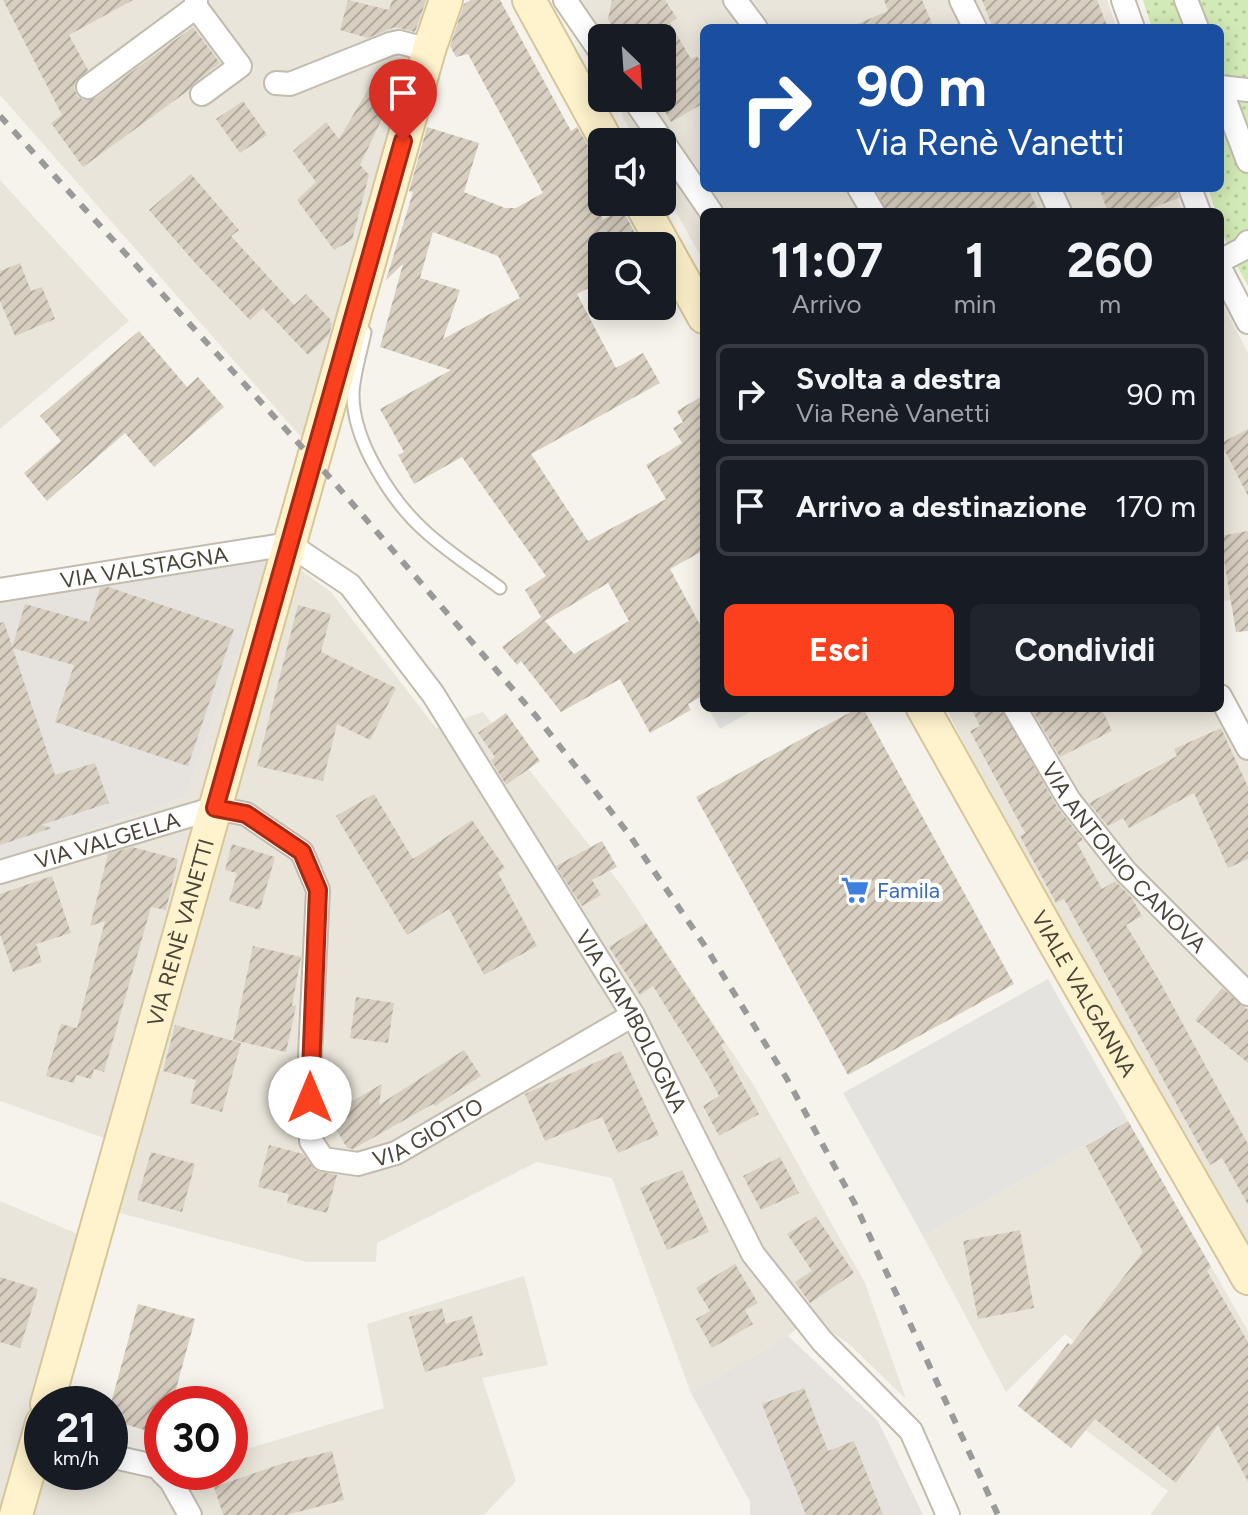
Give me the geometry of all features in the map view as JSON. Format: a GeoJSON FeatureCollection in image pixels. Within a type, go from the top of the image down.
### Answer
{"type":"FeatureCollection","features":[{"type":"Feature","properties":{"kind":"street","name":"VIA RENÈ VANETTI"},"geometry":{"type":"LineString","coordinates":[[52,1386],[429,50],[446,0]]}},
{"type":"Feature","properties":{"kind":"street"},"geometry":{"type":"LineString","coordinates":[[529,0],[599,128]]}},
{"type":"Feature","properties":{"kind":"street"},"geometry":{"type":"LineString","coordinates":[[565,0],[588,34]]}},
{"type":"Feature","properties":{"kind":"street"},"geometry":{"type":"LineString","coordinates":[[735,0],[753,24]]}},
{"type":"Feature","properties":{"kind":"street"},"geometry":{"type":"LineString","coordinates":[[961,0],[973,24]]}},
{"type":"Feature","properties":{"kind":"street"},"geometry":{"type":"LineString","coordinates":[[1123,0],[1132,24]]}},
{"type":"Feature","properties":{"kind":"street"},"geometry":{"type":"LineString","coordinates":[[1186,0],[1195,24]]}},
{"type":"Feature","properties":{"kind":"street"},"geometry":{"type":"LineString","coordinates":[[88,87],[196,4],[240,66],[202,94]]}},
{"type":"Feature","properties":{"kind":"street"},"geometry":{"type":"LineString","coordinates":[[276,83],[290,84],[399,42],[429,50]]}},
{"type":"Feature","properties":{"kind":"street"},"geometry":{"type":"LineString","coordinates":[[1224,87],[1248,90]]}},
{"type":"Feature","properties":{"kind":"street"},"geometry":{"type":"LineString","coordinates":[[1224,98],[1248,161]]}},
{"type":"Feature","properties":{"kind":"street"},"geometry":{"type":"LineString","coordinates":[[643,112],[708,208]]}},
{"type":"Feature","properties":{"kind":"street"},"geometry":{"type":"LineString","coordinates":[[647,216],[700,310]]}},
{"type":"Feature","properties":{"kind":"street"},"geometry":{"type":"LineString","coordinates":[[1224,259],[1243,249],[1248,242]]}},
{"type":"Feature","properties":{"kind":"street"},"geometry":{"type":"LineString","coordinates":[[1224,276],[1248,322]]}},
{"type":"Feature","properties":{"kind":"street","name":"VIA VALSTAGNA"},"geometry":{"type":"LineString","coordinates":[[0,590],[289,544]]}},
{"type":"Feature","properties":{"kind":"street","name":"VIA GIAMBOLOGNA"},"geometry":{"type":"LineString","coordinates":[[289,544],[350,585],[433,694],[633,1015],[753,1254],[822,1341],[911,1431],[948,1515]]}},
{"type":"Feature","properties":{"kind":"street"},"geometry":{"type":"LineString","coordinates":[[1224,703],[1248,748]]}},
{"type":"Feature","properties":{"kind":"street","name":"VIALE VALGANNA"},"geometry":{"type":"LineString","coordinates":[[925,712],[1069,970],[1248,1278]]}},
{"type":"Feature","properties":{"kind":"street","name":"VIA ANTONIO CANOVA"},"geometry":{"type":"LineString","coordinates":[[1017,712],[1069,800],[1126,872],[1248,994]]}},
{"type":"Feature","properties":{"kind":"street","name":"VIA VALGELLA"},"geometry":{"type":"LineString","coordinates":[[0,872],[215,808]]}},
{"type":"Feature","properties":{"kind":"street","name":"VIA GIOTTO"},"geometry":{"type":"LineString","coordinates":[[215,808],[246,814],[302,852],[318,890],[309,1076],[311,1141],[323,1159],[358,1164],[396,1153],[633,1015]]}},
{"type":"Feature","properties":{"kind":"street"},"geometry":{"type":"LineString","coordinates":[[16,1515],[24,1489]]}},
{"type":"Feature","properties":{"kind":"street"},"geometry":{"type":"LineString","coordinates":[[176,1490],[190,1515]]}},
{"type":"Feature","properties":{"kind":"lane"},"geometry":{"type":"LineString","coordinates":[[360,294],[368,315],[353,391],[355,418],[368,453],[394,495],[425,531],[500,588]]}},
{"type":"Feature","properties":{"kind":"shaded area"},"geometry":{"type":"Polygon","coordinates":[[[0,0],[429,0],[302,438],[0,95],[0,0]]]}},
{"type":"Feature","properties":{"kind":"shaded area"},"geometry":{"type":"Polygon","coordinates":[[[577,0],[1107,0],[1116,24],[700,24],[700,192],[1175,192],[1181,208],[700,208],[700,255],[676,212],[676,128],[629,128],[622,112],[676,112],[676,24],[593,24],[577,0]]]}},
{"type":"Feature","properties":{"kind":"shaded area"},"geometry":{"type":"Polygon","coordinates":[[[0,180],[129,321],[0,429],[0,180]]]}},
{"type":"Feature","properties":{"kind":"shaded area"},"geometry":{"type":"Polygon","coordinates":[[[1224,307],[1248,353],[1248,599],[1224,601],[1224,307]]]}},
{"type":"Feature","properties":{"kind":"shaded area"},"geometry":{"type":"Polygon","coordinates":[[[275,551],[331,592],[436,728],[483,712],[622,886],[753,1084],[865,1283],[906,1399],[849,1344],[810,1317],[788,1336],[691,1393],[612,1178],[537,1162],[377,1243],[376,1262],[307,1262],[108,1210],[124,1145],[0,1101],[0,861],[185,797],[275,551]]]}},
{"type":"Feature","properties":{"kind":"shaded area"},"geometry":{"type":"Polygon","coordinates":[[[275,551],[185,797],[0,861],[0,595],[275,551]]]}},
{"type":"Feature","properties":{"kind":"shaded area"},"geometry":{"type":"Polygon","coordinates":[[[710,712],[750,712],[720,729],[710,712]]]}},
{"type":"Feature","properties":{"kind":"shaded area"},"geometry":{"type":"Polygon","coordinates":[[[948,712],[1223,712],[1248,745],[1248,1246],[1047,910],[948,712]]]}},
{"type":"Feature","properties":{"kind":"shaded area"},"geometry":{"type":"Polygon","coordinates":[[[1048,979],[1128,1121],[923,1236],[843,1093],[1048,979]]]}},
{"type":"Feature","properties":{"kind":"shaded area"},"geometry":{"type":"Polygon","coordinates":[[[1128,1121],[1248,1331],[1248,1515],[1150,1515],[1168,1491],[1075,1422],[1114,1373],[1065,1334],[1006,1392],[923,1236],[1128,1121]]]}},
{"type":"Feature","properties":{"kind":"shaded area"},"geometry":{"type":"Polygon","coordinates":[[[0,1201],[87,1238],[59,1386],[24,1386],[24,1490],[128,1490],[128,1472],[144,1476],[144,1490],[248,1490],[248,1449],[384,1408],[367,1324],[524,1276],[548,1365],[482,1378],[516,1481],[484,1515],[0,1515],[0,1201]]]}},
{"type":"Feature","properties":{"kind":"shaded area"},"geometry":{"type":"Polygon","coordinates":[[[788,1336],[878,1421],[923,1515],[750,1515],[750,1502],[691,1393],[788,1336]]]}},
{"type":"Feature","properties":{"kind":"green space"},"geometry":{"type":"Polygon","coordinates":[[[1143,0],[1248,0],[1248,286],[1224,234],[1224,208],[1215,208],[1209,192],[1224,192],[1224,24],[1151,24],[1143,0]]]}},
{"type":"Feature","properties":{"kind":"building"},"geometry":{"type":"Polygon","coordinates":[[[3,0],[133,0],[69,35],[88,70],[76,81],[74,88],[83,100],[96,98],[193,27],[220,63],[189,90],[83,167],[51,123],[62,115],[3,0]]]}},
{"type":"Feature","properties":{"kind":"building"},"geometry":{"type":"Polygon","coordinates":[[[348,0],[389,10],[392,0],[426,0],[415,32],[395,27],[368,38],[340,30],[348,0]]]}},
{"type":"Feature","properties":{"kind":"building"},"geometry":{"type":"Polygon","coordinates":[[[471,0],[500,0],[571,131],[577,127],[588,145],[588,216],[602,216],[602,220],[609,216],[626,216],[634,232],[588,232],[588,288],[577,294],[616,368],[643,353],[660,383],[531,454],[588,541],[666,499],[646,465],[682,443],[673,428],[683,422],[677,411],[700,397],[700,552],[670,569],[700,625],[700,697],[688,704],[691,710],[650,733],[620,679],[561,712],[521,661],[517,665],[502,647],[541,617],[543,620],[525,590],[546,576],[462,457],[414,484],[398,455],[404,452],[380,409],[451,370],[380,347],[403,264],[386,280],[413,192],[409,191],[427,127],[479,143],[464,192],[505,208],[516,208],[543,193],[468,54],[456,57],[450,46],[464,4],[471,0]],[[433,232],[420,278],[460,290],[443,339],[520,298],[498,256],[433,232]],[[608,583],[545,621],[574,654],[629,621],[608,583]]]}},
{"type":"Feature","properties":{"kind":"building"},"geometry":{"type":"Polygon","coordinates":[[[612,0],[665,0],[677,18],[671,24],[611,24],[608,19],[612,0]]]}},
{"type":"Feature","properties":{"kind":"building"},"geometry":{"type":"Polygon","coordinates":[[[884,0],[922,0],[932,24],[857,24],[888,11],[884,0]]]}},
{"type":"Feature","properties":{"kind":"building"},"geometry":{"type":"Polygon","coordinates":[[[982,0],[1097,0],[1106,24],[991,24],[982,0]]]}},
{"type":"Feature","properties":{"kind":"building"},"geometry":{"type":"Polygon","coordinates":[[[676,33],[691,59],[697,56],[700,61],[700,105],[671,122],[665,112],[676,112],[676,33]]]}},
{"type":"Feature","properties":{"kind":"building"},"geometry":{"type":"Polygon","coordinates":[[[377,74],[397,87],[360,165],[369,175],[352,240],[334,250],[297,200],[316,182],[293,151],[326,122],[339,139],[377,74]]]}},
{"type":"Feature","properties":{"kind":"building"},"geometry":{"type":"Polygon","coordinates":[[[243,101],[267,135],[240,153],[216,119],[243,101]]]}},
{"type":"Feature","properties":{"kind":"building"},"geometry":{"type":"Polygon","coordinates":[[[191,174],[239,230],[231,236],[294,305],[306,294],[330,319],[329,335],[308,355],[263,308],[250,320],[149,210],[191,174]]]}},
{"type":"Feature","properties":{"kind":"building"},"geometry":{"type":"Polygon","coordinates":[[[877,192],[1030,192],[1037,208],[885,208],[877,192]]]}},
{"type":"Feature","properties":{"kind":"building"},"geometry":{"type":"Polygon","coordinates":[[[1100,192],[1177,192],[1179,198],[1152,208],[1106,208],[1100,192]]]}},
{"type":"Feature","properties":{"kind":"building"},"geometry":{"type":"Polygon","coordinates":[[[20,263],[31,291],[42,287],[55,319],[15,336],[0,301],[0,271],[20,263]]]}},
{"type":"Feature","properties":{"kind":"building"},"geometry":{"type":"Polygon","coordinates":[[[139,331],[187,387],[198,377],[224,407],[154,467],[125,433],[47,501],[24,473],[61,441],[40,416],[139,331]]]}},
{"type":"Feature","properties":{"kind":"building"},"geometry":{"type":"Polygon","coordinates":[[[1248,429],[1248,496],[1224,449],[1224,441],[1248,429]]]}},
{"type":"Feature","properties":{"kind":"building"},"geometry":{"type":"Polygon","coordinates":[[[1248,531],[1248,631],[1236,632],[1224,560],[1224,535],[1248,531]]]}},
{"type":"Feature","properties":{"kind":"building"},"geometry":{"type":"Polygon","coordinates":[[[108,587],[234,629],[188,766],[55,722],[74,665],[12,648],[25,604],[89,622],[100,588],[108,587]]]}},
{"type":"Feature","properties":{"kind":"building"},"geometry":{"type":"Polygon","coordinates":[[[298,605],[331,614],[321,652],[396,688],[370,740],[337,724],[323,781],[257,766],[298,605]]]}},
{"type":"Feature","properties":{"kind":"building"},"geometry":{"type":"Polygon","coordinates":[[[4,622],[55,775],[95,763],[109,803],[41,825],[52,828],[0,845],[0,623],[4,622]]]}},
{"type":"Feature","properties":{"kind":"building","name":"Famila"},"geometry":{"type":"Polygon","coordinates":[[[851,712],[865,712],[1014,984],[848,1075],[696,797],[851,712]]]}},
{"type":"Feature","properties":{"kind":"building"},"geometry":{"type":"Polygon","coordinates":[[[973,712],[1003,712],[1057,807],[1083,840],[1077,843],[1102,889],[1115,881],[1132,898],[1142,916],[1126,925],[1248,1144],[1248,1205],[1222,1158],[1210,1165],[1064,899],[1056,903],[1020,836],[1025,833],[970,731],[980,726],[973,712]]]}},
{"type":"Feature","properties":{"kind":"building"},"geometry":{"type":"Polygon","coordinates":[[[1033,712],[1103,712],[1112,731],[1060,757],[1033,712]]]}},
{"type":"Feature","properties":{"kind":"building"},"geometry":{"type":"Polygon","coordinates":[[[506,713],[540,761],[506,785],[491,760],[495,757],[478,733],[506,713]]]}},
{"type":"Feature","properties":{"kind":"building"},"geometry":{"type":"Polygon","coordinates":[[[1221,728],[1248,787],[1248,859],[1228,868],[1194,793],[1129,828],[1123,818],[1108,826],[1089,803],[1177,756],[1174,749],[1221,728]]]}},
{"type":"Feature","properties":{"kind":"building"},"geometry":{"type":"Polygon","coordinates":[[[374,794],[413,859],[472,820],[505,868],[498,873],[537,946],[484,975],[449,909],[407,935],[336,816],[374,794]]]}},
{"type":"Feature","properties":{"kind":"building"},"geometry":{"type":"Polygon","coordinates":[[[602,841],[617,867],[592,880],[601,895],[582,906],[556,866],[602,841]]]}},
{"type":"Feature","properties":{"kind":"building"},"geometry":{"type":"Polygon","coordinates":[[[232,844],[275,857],[260,910],[229,901],[237,873],[225,870],[232,844]]]}},
{"type":"Feature","properties":{"kind":"building"},"geometry":{"type":"Polygon","coordinates":[[[132,847],[178,859],[166,910],[151,907],[104,1072],[94,1069],[91,1079],[76,1075],[74,1083],[46,1076],[61,1024],[77,1028],[105,921],[90,926],[108,854],[132,847]]]}},
{"type":"Feature","properties":{"kind":"building"},"geometry":{"type":"Polygon","coordinates":[[[52,876],[71,933],[36,944],[42,962],[13,972],[0,934],[0,894],[52,876]]]}},
{"type":"Feature","properties":{"kind":"building"},"geometry":{"type":"Polygon","coordinates":[[[646,923],[725,1043],[721,1045],[759,1114],[719,1136],[703,1106],[719,1096],[708,1075],[653,986],[640,995],[609,947],[646,923]]]}},
{"type":"Feature","properties":{"kind":"building"},"geometry":{"type":"Polygon","coordinates":[[[253,946],[301,957],[292,1005],[296,1006],[286,1052],[233,1040],[253,946]]]}},
{"type":"Feature","properties":{"kind":"building"},"geometry":{"type":"Polygon","coordinates":[[[1222,988],[1248,1010],[1248,1063],[1195,1020],[1222,988]]]}},
{"type":"Feature","properties":{"kind":"building"},"geometry":{"type":"Polygon","coordinates":[[[356,997],[394,1003],[388,1043],[350,1038],[356,997]]]}},
{"type":"Feature","properties":{"kind":"building"},"geometry":{"type":"Polygon","coordinates":[[[175,1025],[241,1043],[222,1112],[190,1103],[196,1080],[163,1071],[175,1025]]]}},
{"type":"Feature","properties":{"kind":"building"},"geometry":{"type":"Polygon","coordinates":[[[464,1050],[481,1076],[435,1106],[433,1104],[353,1149],[347,1148],[328,1115],[382,1084],[379,1105],[464,1050]]]}},
{"type":"Feature","properties":{"kind":"building"},"geometry":{"type":"Polygon","coordinates":[[[621,1051],[659,1135],[618,1153],[602,1117],[545,1141],[525,1094],[621,1051]]]}},
{"type":"Feature","properties":{"kind":"building"},"geometry":{"type":"Polygon","coordinates":[[[1128,1121],[1211,1267],[1207,1271],[1248,1342],[1248,1482],[1218,1425],[1176,1483],[1095,1419],[1071,1448],[1018,1406],[1068,1343],[1071,1345],[1143,1252],[1086,1146],[1128,1121]]]}},
{"type":"Feature","properties":{"kind":"building"},"geometry":{"type":"Polygon","coordinates":[[[269,1145],[303,1154],[316,1171],[337,1175],[327,1213],[287,1203],[289,1194],[258,1187],[269,1145]]]}},
{"type":"Feature","properties":{"kind":"building"},"geometry":{"type":"Polygon","coordinates":[[[151,1152],[195,1164],[182,1212],[137,1200],[151,1152]]]}},
{"type":"Feature","properties":{"kind":"building"},"geometry":{"type":"Polygon","coordinates":[[[780,1157],[799,1193],[761,1210],[743,1176],[780,1157]]]}},
{"type":"Feature","properties":{"kind":"building"},"geometry":{"type":"Polygon","coordinates":[[[682,1170],[709,1232],[667,1250],[640,1188],[682,1170]]]}},
{"type":"Feature","properties":{"kind":"building"},"geometry":{"type":"Polygon","coordinates":[[[816,1216],[854,1273],[810,1303],[795,1282],[812,1271],[787,1234],[816,1216]]]}},
{"type":"Feature","properties":{"kind":"building"},"geometry":{"type":"Polygon","coordinates":[[[1020,1230],[1034,1308],[978,1319],[963,1241],[1020,1230]]]}},
{"type":"Feature","properties":{"kind":"building"},"geometry":{"type":"Polygon","coordinates":[[[735,1264],[758,1303],[745,1310],[753,1324],[712,1348],[696,1319],[710,1311],[696,1288],[735,1264]]]}},
{"type":"Feature","properties":{"kind":"building"},"geometry":{"type":"Polygon","coordinates":[[[0,1277],[38,1289],[20,1348],[0,1342],[0,1277]]]}},
{"type":"Feature","properties":{"kind":"building"},"geometry":{"type":"Polygon","coordinates":[[[138,1304],[195,1319],[177,1386],[144,1386],[144,1430],[128,1425],[128,1386],[116,1386],[138,1304]]]}},
{"type":"Feature","properties":{"kind":"building"},"geometry":{"type":"Polygon","coordinates":[[[442,1308],[446,1324],[472,1316],[483,1355],[425,1372],[409,1317],[442,1308]]]}},
{"type":"Feature","properties":{"kind":"building"},"geometry":{"type":"Polygon","coordinates":[[[804,1388],[828,1451],[854,1441],[883,1515],[806,1515],[762,1404],[804,1388]]]}},
{"type":"Feature","properties":{"kind":"building"},"geometry":{"type":"Polygon","coordinates":[[[332,1451],[344,1500],[286,1515],[223,1515],[215,1490],[248,1490],[248,1475],[332,1451]]]}},
{"type":"Feature","properties":{"kind":"railway"},"geometry":{"type":"LineString","coordinates":[[0,116],[332,480],[536,716],[628,833],[705,946],[787,1079],[855,1204],[998,1515]]}},
{"type":"Feature","properties":{"kind":"place","name":"Famila"},"geometry":{"type":"Point","coordinates":[855,890]}},
{"type":"Feature","properties":{"kind":"route"},"geometry":{"type":"LineString","coordinates":[[310,1098],[318,890],[302,852],[246,814],[215,808],[403,141]]}}]}
